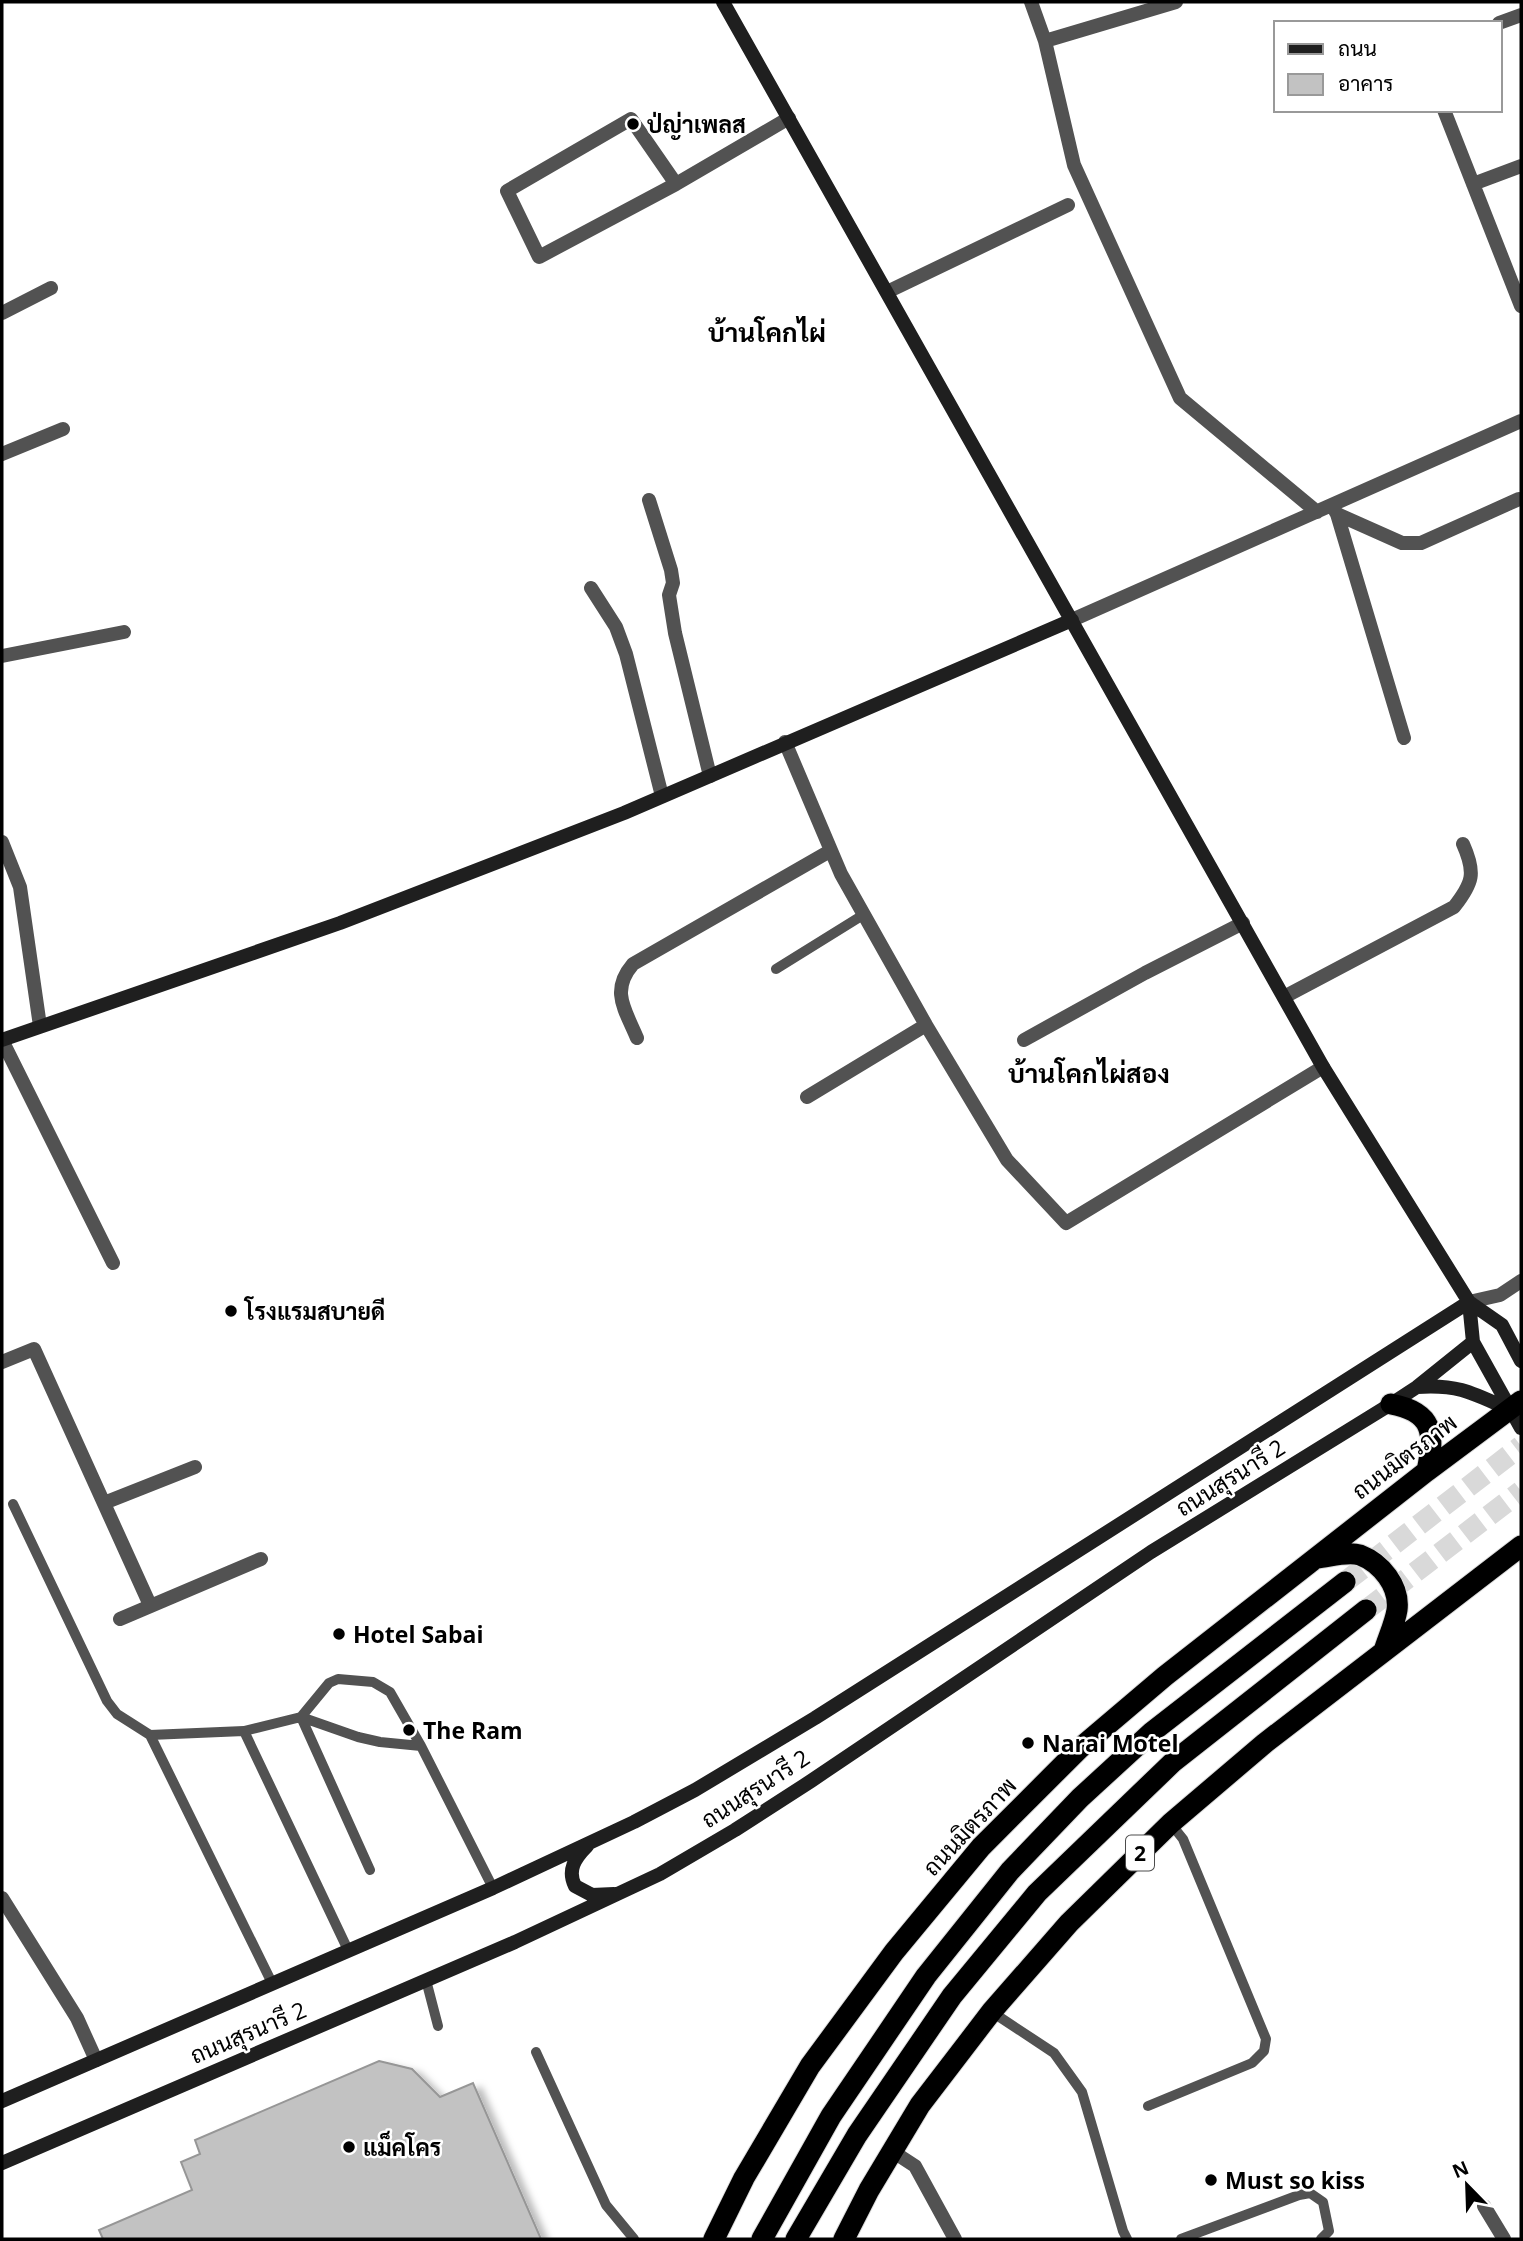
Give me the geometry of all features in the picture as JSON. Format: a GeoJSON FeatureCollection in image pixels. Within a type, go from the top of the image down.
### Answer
{"type":"FeatureCollection","features":[{"type":"Feature","properties":{"kind":"highway"},"geometry":{"type":"LineString","coordinates":[[1391,1404],[1416,1412],[1431,1432],[1433,1445],[1427,1471]]}},
{"type":"Feature","properties":{"kind":"highway","name":"ถนนมิตรภาพ"},"geometry":{"type":"LineString","coordinates":[[714,2239],[744,2178],[810,2066],[894,1952],[981,1847],[1079,1749],[1165,1676],[1427,1471],[1516,1405]]}},
{"type":"Feature","properties":{"kind":"highway","name":"2"},"geometry":{"type":"LineString","coordinates":[[844,2239],[920,2105],[992,2011],[1069,1923],[1171,1824],[1265,1743],[1521,1546]]}},
{"type":"Feature","properties":{"kind":"highway"},"geometry":{"type":"LineString","coordinates":[[1314,1559],[1345,1554],[1359,1555],[1390,1578],[1397,1608],[1384,1651]]}},
{"type":"Feature","properties":{"kind":"highway"},"geometry":{"type":"LineString","coordinates":[[762,2239],[852,2084],[926,1976],[1010,1871],[1080,1798],[1152,1732],[1345,1582]]}},
{"type":"Feature","properties":{"kind":"highway","name":"2"},"geometry":{"type":"LineString","coordinates":[[796,2239],[857,2134],[952,1996],[1037,1893],[1173,1762],[1366,1610]]}},
{"type":"Feature","properties":{"kind":"main road"},"geometry":{"type":"LineString","coordinates":[[723,2],[1323,1067],[1469,1302],[1502,1325],[1521,1361]]}},
{"type":"Feature","properties":{"kind":"main road"},"geometry":{"type":"LineString","coordinates":[[2,1040],[340,923],[662,796],[1072,620]]}},
{"type":"Feature","properties":{"kind":"main road"},"geometry":{"type":"LineString","coordinates":[[1469,1302],[1473,1342],[1516,1405],[1521,1429]]}},
{"type":"Feature","properties":{"kind":"main road","name":"ถนนสุรนารี 2"},"geometry":{"type":"LineString","coordinates":[[2,2101],[493,1888],[695,1790],[815,1718],[1469,1302]]}},
{"type":"Feature","properties":{"kind":"main road","name":"ถนนสุรนารี 2"},"geometry":{"type":"LineString","coordinates":[[2,2163],[426,1980],[660,1874],[735,1830],[1151,1552],[1417,1387],[1473,1342]]}},
{"type":"Feature","properties":{"kind":"main road"},"geometry":{"type":"LineString","coordinates":[[1417,1387],[1440,1385],[1465,1389],[1516,1405]]}},
{"type":"Feature","properties":{"kind":"main road"},"geometry":{"type":"LineString","coordinates":[[590,1843],[577,1857],[572,1868],[573,1883],[582,1891],[602,1895],[619,1894]]}},
{"type":"Feature","properties":{"kind":"street"},"geometry":{"type":"LineString","coordinates":[[1031,2],[1045,41],[1074,166],[1180,398],[1317,512]]}},
{"type":"Feature","properties":{"kind":"street"},"geometry":{"type":"LineString","coordinates":[[1045,41],[1176,2]]}},
{"type":"Feature","properties":{"kind":"street"},"geometry":{"type":"LineString","coordinates":[[1502,22],[1521,15]]}},
{"type":"Feature","properties":{"kind":"street"},"geometry":{"type":"LineString","coordinates":[[1445,112],[1517,282],[1521,306]]}},
{"type":"Feature","properties":{"kind":"street"},"geometry":{"type":"LineString","coordinates":[[676,184],[631,119],[507,191],[539,257],[676,184],[789,118]]}},
{"type":"Feature","properties":{"kind":"street"},"geometry":{"type":"LineString","coordinates":[[1474,184],[1521,166]]}},
{"type":"Feature","properties":{"kind":"street"},"geometry":{"type":"LineString","coordinates":[[887,292],[1068,205]]}},
{"type":"Feature","properties":{"kind":"street"},"geometry":{"type":"LineString","coordinates":[[2,313],[51,288]]}},
{"type":"Feature","properties":{"kind":"street"},"geometry":{"type":"LineString","coordinates":[[1072,620],[1317,512],[1335,509],[1521,421]]}},
{"type":"Feature","properties":{"kind":"street"},"geometry":{"type":"LineString","coordinates":[[2,454],[63,429]]}},
{"type":"Feature","properties":{"kind":"street"},"geometry":{"type":"LineString","coordinates":[[1335,509],[1402,543],[1411,544],[1421,543],[1519,499]]}},
{"type":"Feature","properties":{"kind":"street"},"geometry":{"type":"LineString","coordinates":[[649,500],[671,570],[673,583],[669,595],[675,634],[710,776]]}},
{"type":"Feature","properties":{"kind":"street"},"geometry":{"type":"LineString","coordinates":[[1335,509],[1405,737]]}},
{"type":"Feature","properties":{"kind":"street"},"geometry":{"type":"LineString","coordinates":[[591,588],[616,627],[626,653],[662,796]]}},
{"type":"Feature","properties":{"kind":"street"},"geometry":{"type":"LineString","coordinates":[[2,656],[124,632]]}},
{"type":"Feature","properties":{"kind":"street"},"geometry":{"type":"LineString","coordinates":[[785,742],[830,851],[926,1026],[1007,1160],[1066,1223],[1323,1067]]}},
{"type":"Feature","properties":{"kind":"street"},"geometry":{"type":"LineString","coordinates":[[2,842],[20,887],[40,1027]]}},
{"type":"Feature","properties":{"kind":"street"},"geometry":{"type":"LineString","coordinates":[[1284,997],[1454,907],[1465,893],[1472,875],[1470,859],[1463,844]]}},
{"type":"Feature","properties":{"kind":"street"},"geometry":{"type":"LineString","coordinates":[[637,1038],[620,988],[623,976],[633,964],[830,851]]}},
{"type":"Feature","properties":{"kind":"street"},"geometry":{"type":"LineString","coordinates":[[1024,1040],[1243,923]]}},
{"type":"Feature","properties":{"kind":"street"},"geometry":{"type":"LineString","coordinates":[[807,1097],[926,1026]]}},
{"type":"Feature","properties":{"kind":"street"},"geometry":{"type":"LineString","coordinates":[[2,1040],[113,1263]]}},
{"type":"Feature","properties":{"kind":"street"},"geometry":{"type":"LineString","coordinates":[[1469,1302],[1500,1295],[1521,1281]]}},
{"type":"Feature","properties":{"kind":"street"},"geometry":{"type":"LineString","coordinates":[[2,1362],[34,1349],[150,1605]]}},
{"type":"Feature","properties":{"kind":"street"},"geometry":{"type":"LineString","coordinates":[[104,1503],[195,1467]]}},
{"type":"Feature","properties":{"kind":"street"},"geometry":{"type":"LineString","coordinates":[[120,1619],[261,1559]]}},
{"type":"Feature","properties":{"kind":"street"},"geometry":{"type":"LineString","coordinates":[[2,1898],[77,2018],[96,2060]]}},
{"type":"Feature","properties":{"kind":"street"},"geometry":{"type":"LineString","coordinates":[[892,2151],[915,2166],[955,2239]]}},
{"type":"Feature","properties":{"kind":"street"},"geometry":{"type":"LineString","coordinates":[[1483,2206],[1504,2239]]}},
{"type":"Feature","properties":{"kind":"lane"},"geometry":{"type":"LineString","coordinates":[[776,969],[863,915]]}},
{"type":"Feature","properties":{"kind":"lane"},"geometry":{"type":"LineString","coordinates":[[13,1504],[107,1701],[117,1714],[150,1735],[272,1983]]}},
{"type":"Feature","properties":{"kind":"lane"},"geometry":{"type":"LineString","coordinates":[[301,1717],[329,1683],[338,1679],[373,1682],[390,1692],[421,1746],[493,1888]]}},
{"type":"Feature","properties":{"kind":"lane"},"geometry":{"type":"LineString","coordinates":[[150,1735],[244,1731],[301,1717],[358,1737],[421,1746]]}},
{"type":"Feature","properties":{"kind":"lane"},"geometry":{"type":"LineString","coordinates":[[301,1717],[370,1870]]}},
{"type":"Feature","properties":{"kind":"lane"},"geometry":{"type":"LineString","coordinates":[[244,1731],[348,1950]]}},
{"type":"Feature","properties":{"kind":"lane"},"geometry":{"type":"LineString","coordinates":[[1148,2106],[1252,2063],[1264,2051],[1266,2039],[1183,1839],[1171,1824]]}},
{"type":"Feature","properties":{"kind":"lane"},"geometry":{"type":"LineString","coordinates":[[426,1980],[438,2026]]}},
{"type":"Feature","properties":{"kind":"lane"},"geometry":{"type":"LineString","coordinates":[[992,2011],[1054,2053],[1082,2092],[1123,2231],[1128,2239]]}},
{"type":"Feature","properties":{"kind":"lane"},"geometry":{"type":"LineString","coordinates":[[536,2052],[606,2205],[634,2239]]}},
{"type":"Feature","properties":{"kind":"lane"},"geometry":{"type":"LineString","coordinates":[[1181,2239],[1310,2193],[1323,2202],[1329,2231],[1321,2239]]}},
{"type":"Feature","properties":{"kind":"building","name":"แม็คโคร"},"geometry":{"type":"Polygon","coordinates":[[[379,2061],[412,2069],[440,2097],[473,2083],[541,2239],[103,2239],[99,2230],[192,2190],[181,2162],[200,2154],[195,2140],[379,2061]]]}},
{"type":"Feature","properties":{"kind":"tunnel"},"geometry":{"type":"LineString","coordinates":[[1345,1582],[1521,1446]]}},
{"type":"Feature","properties":{"kind":"tunnel"},"geometry":{"type":"LineString","coordinates":[[1366,1610],[1521,1491]]}},
{"type":"Feature","properties":{"kind":"place","name":"ป่ญ่าเพลส"},"geometry":{"type":"Point","coordinates":[633,124]}},
{"type":"Feature","properties":{"kind":"place","name":"โรงแรมสบายดี"},"geometry":{"type":"Point","coordinates":[231,1311]}},
{"type":"Feature","properties":{"kind":"place","name":"Hotel Sabai"},"geometry":{"type":"Point","coordinates":[339,1634]}},
{"type":"Feature","properties":{"kind":"place","name":"The Ram"},"geometry":{"type":"Point","coordinates":[409,1730]}},
{"type":"Feature","properties":{"kind":"place","name":"Narai Motel"},"geometry":{"type":"Point","coordinates":[1028,1743]}},
{"type":"Feature","properties":{"kind":"place","name":"แม็คโคร"},"geometry":{"type":"Point","coordinates":[349,2147]}},
{"type":"Feature","properties":{"kind":"place","name":"Must so kiss"},"geometry":{"type":"Point","coordinates":[1211,2180]}},
{"type":"Feature","properties":{"kind":"district","name":"บ้านโคกไผ่"},"geometry":{"type":"Point","coordinates":[767,332]}},
{"type":"Feature","properties":{"kind":"district","name":"บ้านโคกไผ่สอง"},"geometry":{"type":"Point","coordinates":[1089,1073]}}]}
